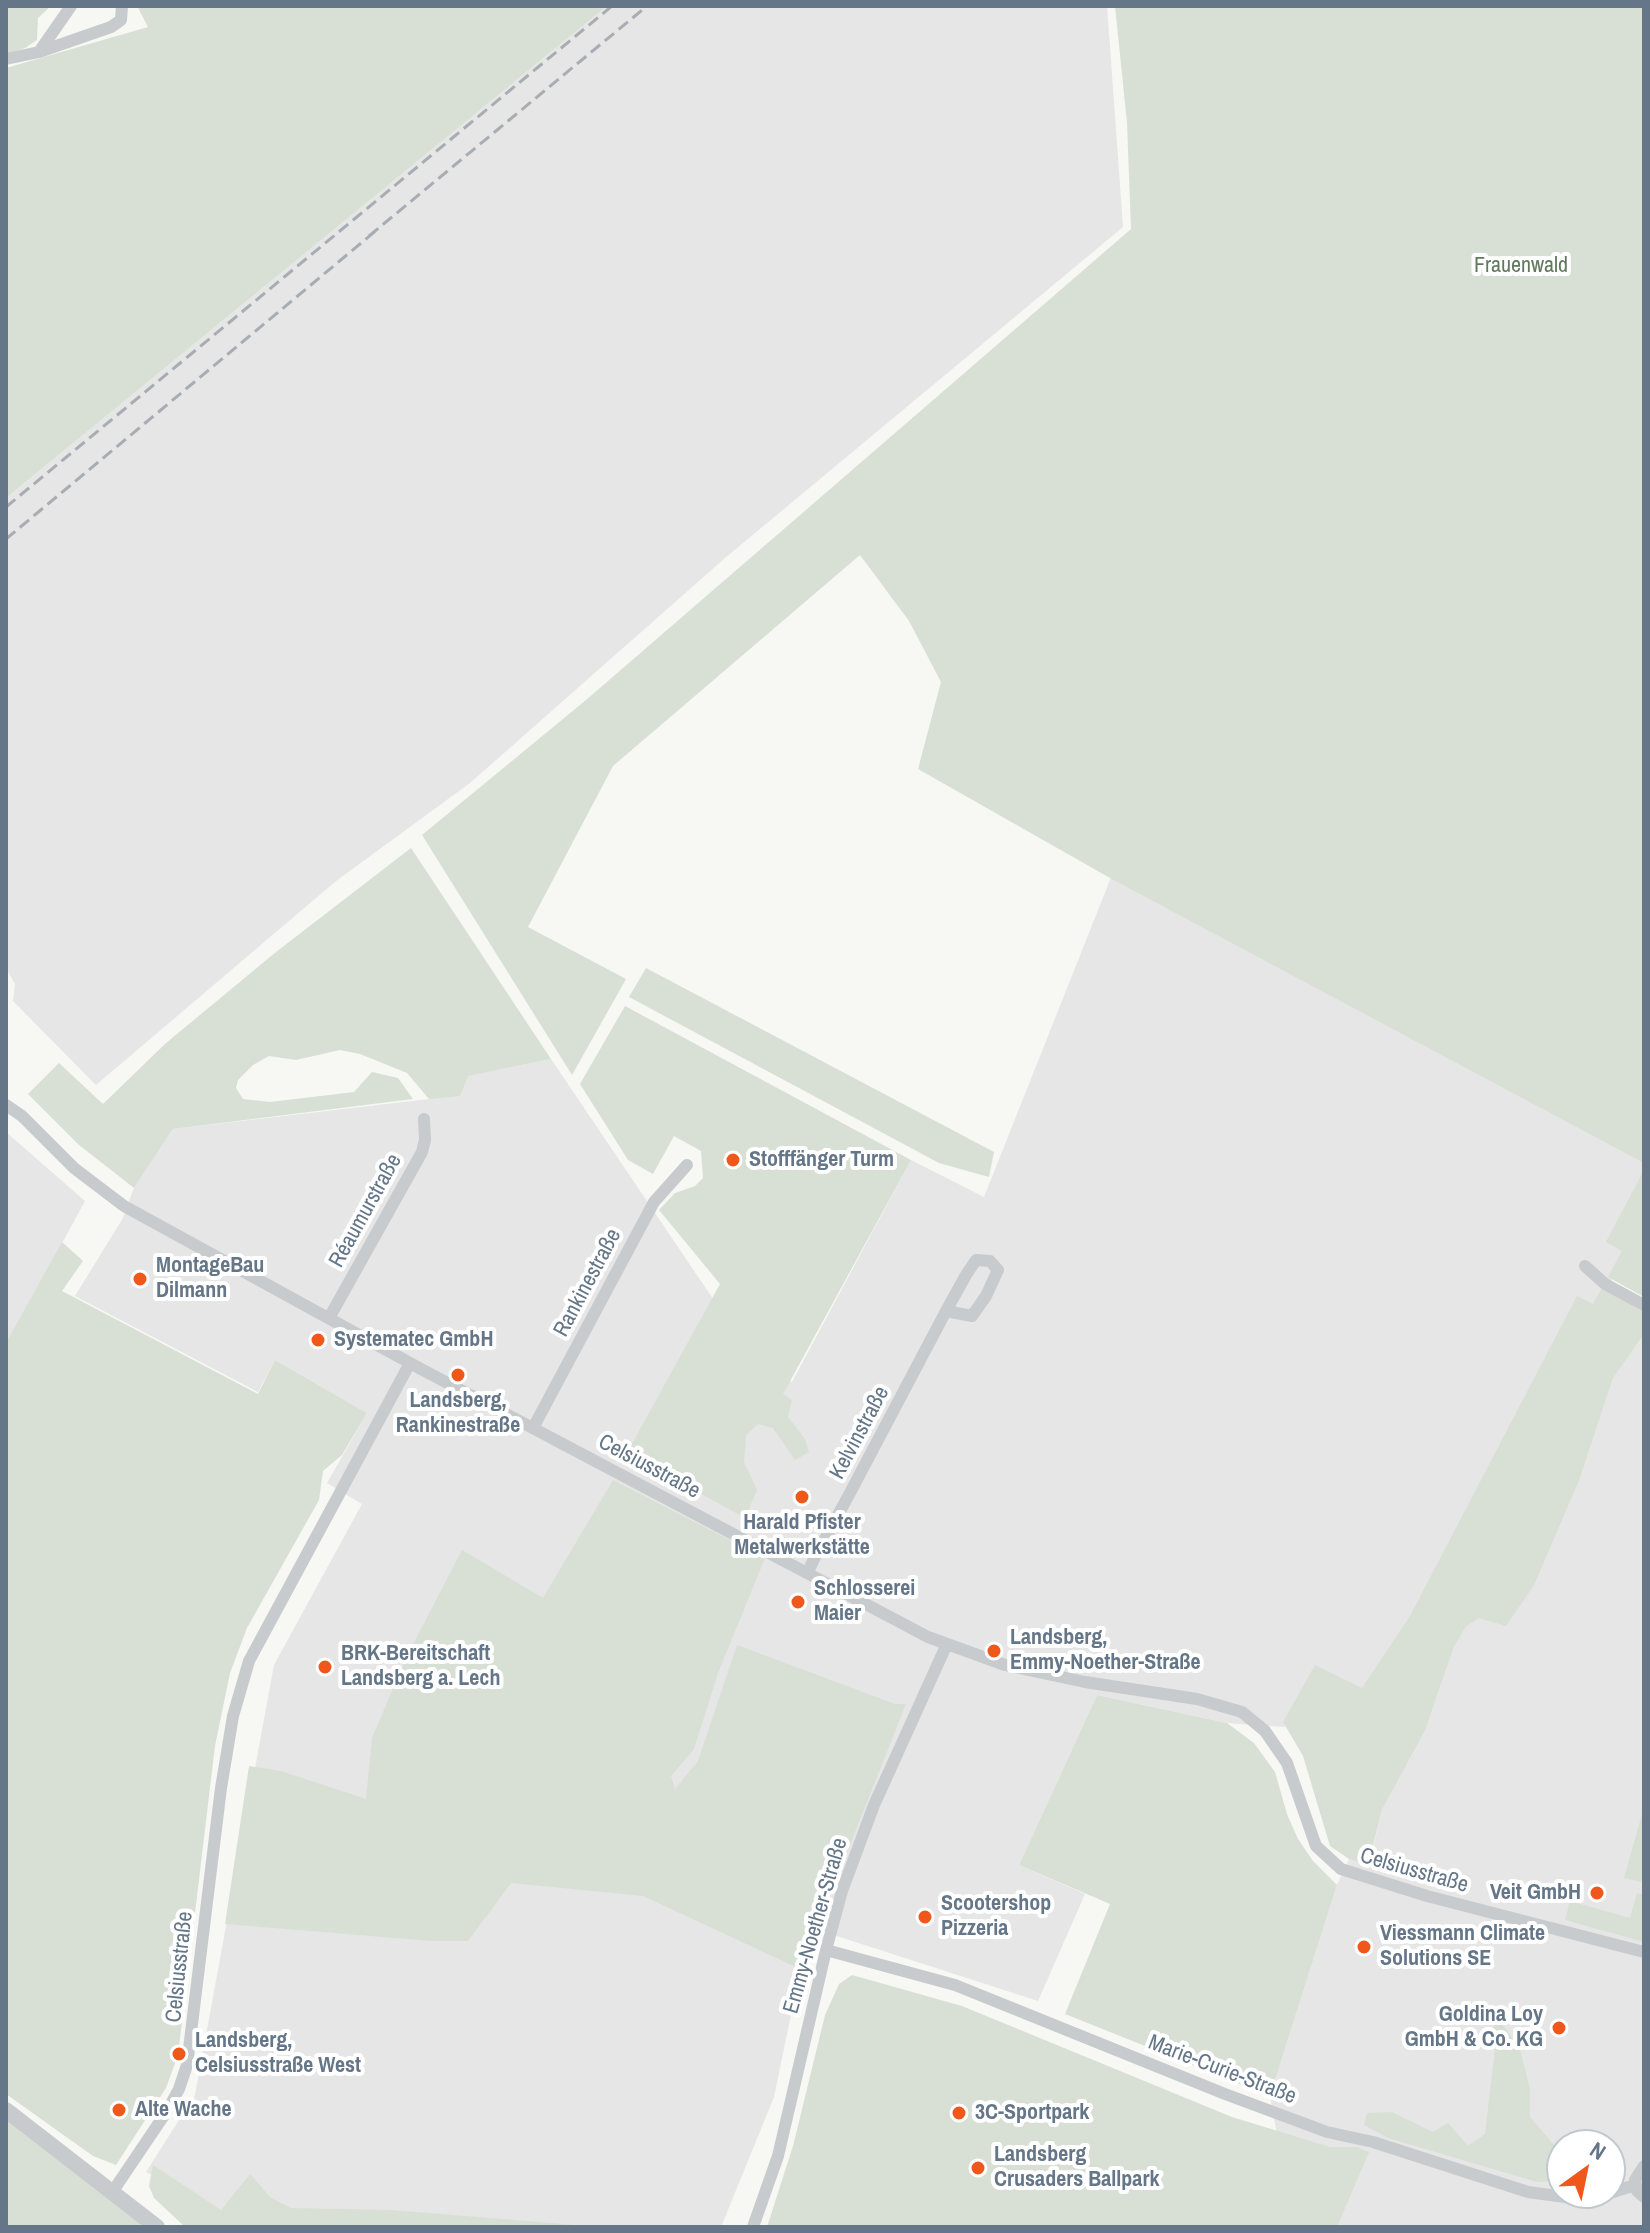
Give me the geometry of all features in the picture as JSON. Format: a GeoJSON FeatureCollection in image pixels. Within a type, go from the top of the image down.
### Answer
{"type":"FeatureCollection","features":[{"type":"Feature","properties":{"kind":"street"},"geometry":{"type":"LineString","coordinates":[[39,52],[71,6]]}},
{"type":"Feature","properties":{"kind":"street"},"geometry":{"type":"LineString","coordinates":[[6,59],[39,52],[111,27],[121,20],[122,6]]}},
{"type":"Feature","properties":{"kind":"street"},"geometry":{"type":"LineString","coordinates":[[6,1105],[22,1116],[74,1168],[124,1206],[410,1363]]}},
{"type":"Feature","properties":{"kind":"street","name":"Réaumurstraße"},"geometry":{"type":"LineString","coordinates":[[329,1318],[422,1152],[424,1119]]}},
{"type":"Feature","properties":{"kind":"street","name":"Rankinestraße"},"geometry":{"type":"LineString","coordinates":[[533,1428],[654,1202],[687,1165]]}},
{"type":"Feature","properties":{"kind":"street","name":"Kelvinstraße"},"geometry":{"type":"LineString","coordinates":[[808,1572],[946,1311],[976,1260],[990,1261],[998,1270],[972,1316],[946,1311]]}},
{"type":"Feature","properties":{"kind":"street"},"geometry":{"type":"LineString","coordinates":[[1585,1266],[1605,1284],[1644,1305]]}},
{"type":"Feature","properties":{"kind":"street","name":"Celsiusstraße"},"geometry":{"type":"LineString","coordinates":[[113,2191],[167,2111],[187,2065],[221,1788],[233,1716],[249,1661],[410,1363],[946,1646],[1005,1665],[1197,1699],[1242,1712],[1265,1731],[1287,1763],[1316,1846],[1341,1869],[1427,1896],[1644,1952]]}},
{"type":"Feature","properties":{"kind":"street","name":"Emmy-Noether-Straße"},"geometry":{"type":"LineString","coordinates":[[753,2227],[778,2156],[842,1891],[874,1805],[946,1646]]}},
{"type":"Feature","properties":{"kind":"street","name":"Marie-Curie-Straße"},"geometry":{"type":"LineString","coordinates":[[826,1950],[955,1985],[1327,2132],[1373,2142],[1528,2192],[1546,2194]]}},
{"type":"Feature","properties":{"kind":"street"},"geometry":{"type":"LineString","coordinates":[[6,2110],[157,2227]]}},
{"type":"Feature","properties":{"kind":"street"},"geometry":{"type":"LineString","coordinates":[[1644,2166],[1637,2175],[1635,2185],[1644,2197]]}},
{"type":"Feature","properties":{"kind":"street","name":"Marie-Curie-Straße"},"geometry":{"type":"LineString","coordinates":[[1626,2188],[1635,2185]]}},
{"type":"Feature","properties":{"kind":"shaded area"},"geometry":{"type":"Polygon","coordinates":[[[607,6],[1107,6],[1123,227],[725,558],[470,783],[336,881],[96,1085],[13,1001],[15,984],[6,968],[6,498],[607,6]]]}},
{"type":"Feature","properties":{"kind":"shaded area"},"geometry":{"type":"Polygon","coordinates":[[[1112,875],[1644,1158],[1644,1182],[1628,1250],[1413,1618],[1363,1692],[1316,1671],[1284,1727],[1227,1723],[1097,1695],[1019,1865],[1085,1894],[1038,2001],[809,1927],[774,2097],[721,2227],[248,2227],[146,2172],[195,2095],[274,1665],[362,1504],[327,1483],[367,1413],[275,1360],[258,1392],[75,1296],[123,1218],[134,1188],[173,1129],[429,1099],[467,1076],[551,1059],[759,1367],[792,1382],[911,1160],[984,1197],[1112,875]]]}},
{"type":"Feature","properties":{"kind":"shaded area"},"geometry":{"type":"Polygon","coordinates":[[[6,1132],[85,1201],[6,1346],[6,1132]]]}},
{"type":"Feature","properties":{"kind":"shaded area"},"geometry":{"type":"Polygon","coordinates":[[[1644,1334],[1644,2227],[1269,2227],[1276,2129],[1270,2096],[1337,1885],[1349,1859],[1369,1864],[1382,1810],[1425,1731],[1454,1647],[1466,1627],[1479,1618],[1580,1478],[1613,1377],[1644,1334]]]}},
{"type":"Feature","properties":{"kind":"green space"},"geometry":{"type":"Polygon","coordinates":[[[6,6],[51,6],[38,18],[37,40],[7,54],[6,6]]]}},
{"type":"Feature","properties":{"kind":"green space"},"geometry":{"type":"Polygon","coordinates":[[[137,6],[607,6],[6,498],[6,68],[148,27],[137,6]]]}},
{"type":"Feature","properties":{"kind":"green space","name":"Frauenwald"},"geometry":{"type":"Polygon","coordinates":[[[1115,6],[1644,6],[1644,1163],[1110,878],[918,769],[941,682],[909,621],[860,555],[613,766],[528,927],[626,979],[572,1075],[422,835],[586,700],[1131,229],[1127,123],[1115,6]]]}},
{"type":"Feature","properties":{"kind":"green space"},"geometry":{"type":"Polygon","coordinates":[[[411,848],[551,1059],[468,1076],[460,1096],[429,1099],[407,1073],[360,1054],[340,1050],[296,1060],[269,1056],[253,1065],[238,1080],[236,1088],[243,1099],[270,1102],[354,1092],[372,1072],[398,1078],[413,1099],[173,1129],[134,1188],[79,1145],[28,1094],[59,1063],[103,1104],[166,1043],[276,952],[411,848]]]}},
{"type":"Feature","properties":{"kind":"green space"},"geometry":{"type":"Polygon","coordinates":[[[646,968],[994,1152],[989,1177],[939,1163],[629,997],[646,968]]]}},
{"type":"Feature","properties":{"kind":"green space"},"geometry":{"type":"Polygon","coordinates":[[[625,1006],[911,1160],[783,1394],[792,1400],[788,1417],[805,1439],[809,1452],[795,1460],[773,1428],[758,1424],[746,1435],[744,1462],[757,1490],[745,1518],[627,1453],[720,1284],[659,1210],[675,1193],[695,1186],[703,1178],[701,1151],[674,1136],[653,1174],[628,1160],[580,1084],[625,1006]]]}},
{"type":"Feature","properties":{"kind":"green space"},"geometry":{"type":"Polygon","coordinates":[[[1644,1170],[1644,1297],[1608,1277],[1622,1251],[1606,1242],[1644,1170]]]}},
{"type":"Feature","properties":{"kind":"green space"},"geometry":{"type":"Polygon","coordinates":[[[62,1242],[83,1261],[62,1291],[258,1394],[275,1360],[367,1413],[342,1455],[323,1471],[319,1500],[247,1628],[230,1673],[215,1746],[178,2055],[166,2088],[116,2165],[93,2156],[6,2094],[6,1343],[62,1242]]]}},
{"type":"Feature","properties":{"kind":"green space"},"geometry":{"type":"Polygon","coordinates":[[[1602,1288],[1644,1310],[1644,1334],[1613,1378],[1580,1478],[1534,1585],[1506,1626],[1479,1618],[1466,1627],[1454,1647],[1425,1731],[1382,1810],[1368,1865],[1349,1859],[1330,1846],[1303,1756],[1283,1722],[1315,1665],[1362,1688],[1410,1616],[1577,1296],[1593,1304],[1602,1288]]]}},
{"type":"Feature","properties":{"kind":"green space"},"geometry":{"type":"Polygon","coordinates":[[[613,1480],[765,1558],[718,1673],[694,1749],[671,1776],[675,1789],[698,1761],[737,1645],[895,1704],[906,1704],[828,1900],[816,1896],[800,1969],[643,1896],[511,1883],[468,1941],[431,1941],[225,1924],[249,1766],[281,1771],[366,1799],[372,1738],[406,1658],[462,1550],[543,1598],[613,1480]]]}},
{"type":"Feature","properties":{"kind":"green space"},"geometry":{"type":"Polygon","coordinates":[[[1097,1695],[1227,1723],[1254,1743],[1275,1772],[1298,1839],[1313,1861],[1337,1885],[1270,2096],[1065,2014],[1110,1904],[1019,1865],[1097,1695]]]}},
{"type":"Feature","properties":{"kind":"green space"},"geometry":{"type":"Polygon","coordinates":[[[1644,1807],[1644,1870],[1641,1882],[1624,1878],[1644,1807]]]}},
{"type":"Feature","properties":{"kind":"green space"},"geometry":{"type":"Polygon","coordinates":[[[1637,1893],[1644,1895],[1644,1942],[1565,1920],[1570,1901],[1630,1918],[1637,1893]]]}},
{"type":"Feature","properties":{"kind":"green space","name":"3C-Sportpark"},"geometry":{"type":"Polygon","coordinates":[[[852,1975],[962,2006],[1232,2117],[1330,2147],[1357,2147],[1369,2152],[1337,2227],[767,2227],[793,2146],[825,2015],[839,1984],[852,1975]]]}},
{"type":"Feature","properties":{"kind":"green space"},"geometry":{"type":"Polygon","coordinates":[[[1499,2019],[1520,2050],[1530,2089],[1530,2117],[1546,2136],[1546,2181],[1537,2182],[1388,2138],[1364,2125],[1367,2113],[1392,2112],[1433,2132],[1448,2123],[1468,2146],[1485,2134],[1496,2040],[1491,2031],[1499,2019]]]}},
{"type":"Feature","properties":{"kind":"green space"},"geometry":{"type":"Polygon","coordinates":[[[6,2116],[152,2227],[6,2227],[6,2116]]]}},
{"type":"Feature","properties":{"kind":"green space"},"geometry":{"type":"Polygon","coordinates":[[[153,2165],[221,2210],[250,2174],[270,2197],[291,2208],[392,2210],[599,2227],[185,2227],[154,2198],[149,2186],[153,2165]]]}},
{"type":"Feature","properties":{"kind":"railway"},"geometry":{"type":"LineString","coordinates":[[6,507],[612,6]]}},
{"type":"Feature","properties":{"kind":"railway"},"geometry":{"type":"LineString","coordinates":[[369,236],[647,6]]}},
{"type":"Feature","properties":{"kind":"railway"},"geometry":{"type":"LineString","coordinates":[[6,539],[378,229]]}},
{"type":"Feature","properties":{"kind":"place","name":"Stofffänger Turm"},"geometry":{"type":"Point","coordinates":[733,1160]}},
{"type":"Feature","properties":{"kind":"place","name":"MontageBau Dilmann"},"geometry":{"type":"Point","coordinates":[140,1279]}},
{"type":"Feature","properties":{"kind":"place","name":"Systematec GmbH"},"geometry":{"type":"Point","coordinates":[318,1340]}},
{"type":"Feature","properties":{"kind":"place","name":"Landsberg, Rankinestraße"},"geometry":{"type":"Point","coordinates":[458,1375]}},
{"type":"Feature","properties":{"kind":"place","name":"Harald Pfister Metalwerkstätte"},"geometry":{"type":"Point","coordinates":[802,1497]}},
{"type":"Feature","properties":{"kind":"place","name":"Schlosserei Maier"},"geometry":{"type":"Point","coordinates":[798,1602]}},
{"type":"Feature","properties":{"kind":"place","name":"Landsberg, Emmy-Noether-Straße"},"geometry":{"type":"Point","coordinates":[994,1651]}},
{"type":"Feature","properties":{"kind":"place","name":"BRK-Bereitschaft Landsberg a. Lech"},"geometry":{"type":"Point","coordinates":[325,1667]}},
{"type":"Feature","properties":{"kind":"place","name":"Veit GmbH"},"geometry":{"type":"Point","coordinates":[1597,1893]}},
{"type":"Feature","properties":{"kind":"place","name":"Scootershop Pizzeria"},"geometry":{"type":"Point","coordinates":[925,1917]}},
{"type":"Feature","properties":{"kind":"place","name":"Viessmann Climate Solutions SE"},"geometry":{"type":"Point","coordinates":[1364,1947]}},
{"type":"Feature","properties":{"kind":"place","name":"Goldina Loy GmbH & Co. KG"},"geometry":{"type":"Point","coordinates":[1559,2028]}},
{"type":"Feature","properties":{"kind":"place","name":"Landsberg, Celsiusstraße West"},"geometry":{"type":"Point","coordinates":[179,2054]}},
{"type":"Feature","properties":{"kind":"place","name":"Alte Wache"},"geometry":{"type":"Point","coordinates":[119,2110]}},
{"type":"Feature","properties":{"kind":"place","name":"3C-Sportpark"},"geometry":{"type":"Point","coordinates":[959,2113]}},
{"type":"Feature","properties":{"kind":"place","name":"Landsberg Crusaders Ballpark"},"geometry":{"type":"Point","coordinates":[978,2168]}}]}
